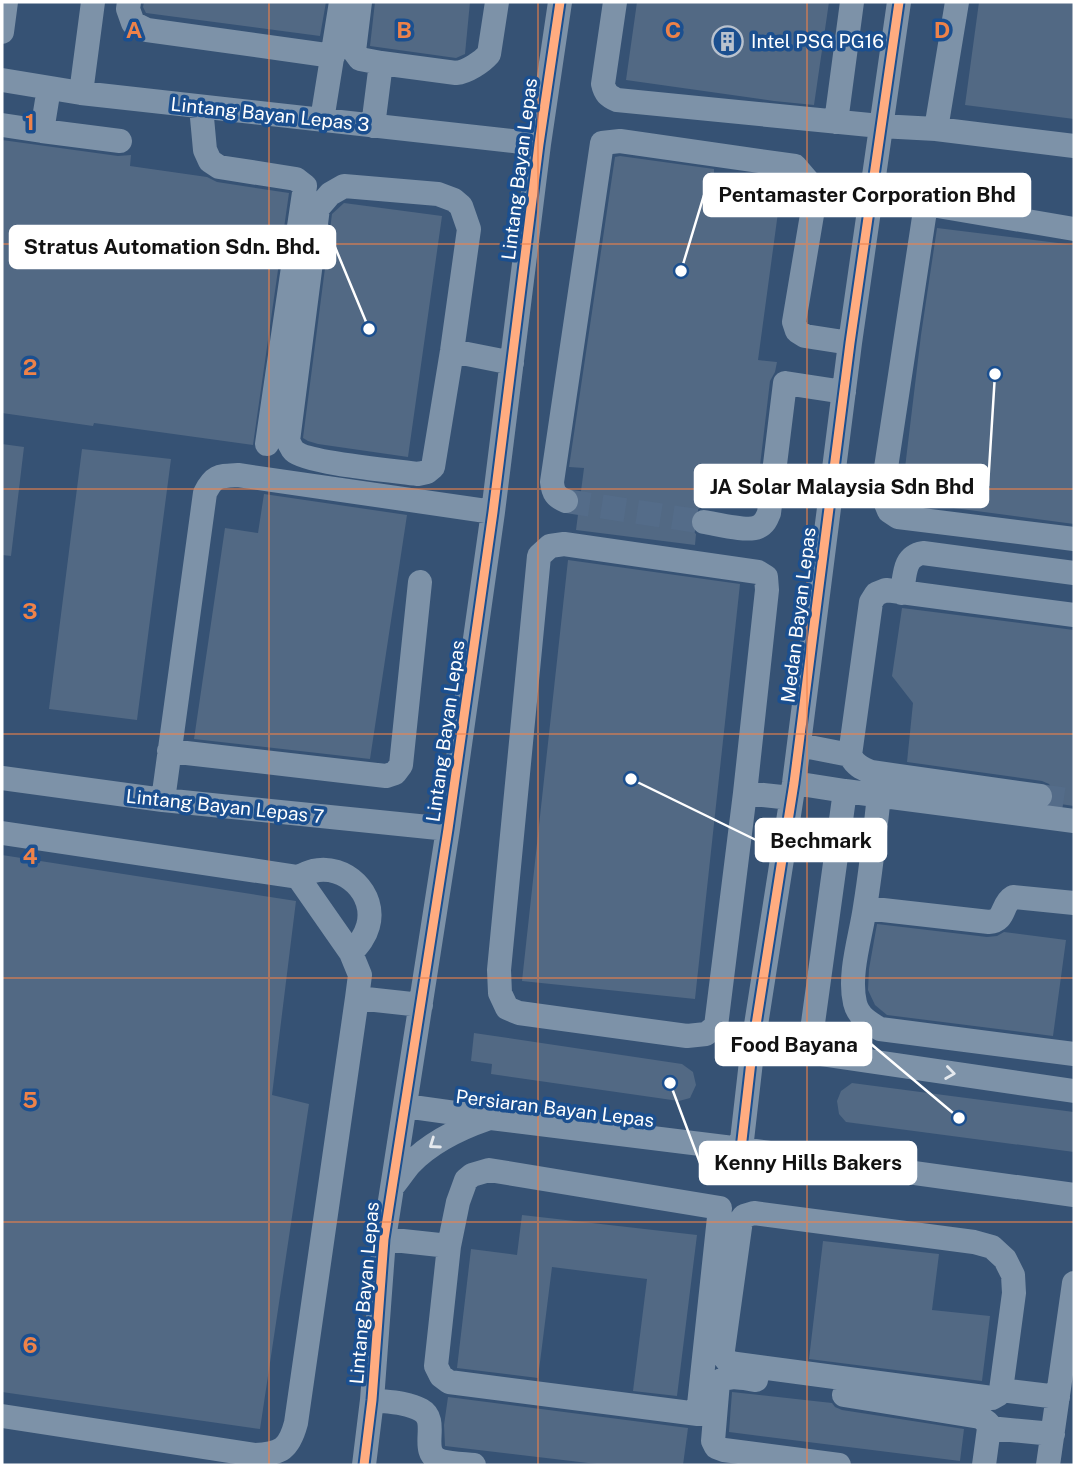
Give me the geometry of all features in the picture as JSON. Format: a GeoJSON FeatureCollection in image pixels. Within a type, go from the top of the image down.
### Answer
{"type":"FeatureCollection","features":[{"type":"Feature","properties":{"kind":"street"},"geometry":{"type":"LineString","coordinates":[[2,32],[6,2]]}},
{"type":"Feature","properties":{"kind":"street"},"geometry":{"type":"LineString","coordinates":[[81,93],[93,2]]}},
{"type":"Feature","properties":{"kind":"street"},"geometry":{"type":"LineString","coordinates":[[129,2],[128,9],[134,23],[147,30],[333,56]]}},
{"type":"Feature","properties":{"kind":"street"},"geometry":{"type":"LineString","coordinates":[[322,120],[341,2]]}},
{"type":"Feature","properties":{"kind":"street"},"geometry":{"type":"LineString","coordinates":[[360,2],[354,51],[360,59],[456,73],[484,60],[489,54],[497,2]]}},
{"type":"Feature","properties":{"kind":"street","name":"Lintang Bayan Lepas"},"geometry":{"type":"LineString","coordinates":[[364,1465],[372,1400],[384,1239],[448,830],[560,2]]}},
{"type":"Feature","properties":{"kind":"street"},"geometry":{"type":"LineString","coordinates":[[615,2],[603,84],[609,97],[617,100],[936,129],[1074,146]]}},
{"type":"Feature","properties":{"kind":"street"},"geometry":{"type":"LineString","coordinates":[[836,122],[852,2]]}},
{"type":"Feature","properties":{"kind":"street","name":"Medan Bayan Lepas"},"geometry":{"type":"LineString","coordinates":[[741,1149],[753,1044],[799,745],[850,343],[899,2]]}},
{"type":"Feature","properties":{"kind":"street"},"geometry":{"type":"LineString","coordinates":[[936,129],[957,2]]}},
{"type":"Feature","properties":{"kind":"street"},"geometry":{"type":"LineString","coordinates":[[373,126],[381,63]]}},
{"type":"Feature","properties":{"kind":"street","name":"Lintang Bayan Lepas 3"},"geometry":{"type":"LineString","coordinates":[[2,80],[81,93],[539,144]]}},
{"type":"Feature","properties":{"kind":"street"},"geometry":{"type":"LineString","coordinates":[[42,131],[49,88]]}},
{"type":"Feature","properties":{"kind":"street"},"geometry":{"type":"LineString","coordinates":[[201,107],[205,150],[209,161],[219,167],[296,179],[305,186],[267,444]]}},
{"type":"Feature","properties":{"kind":"street"},"geometry":{"type":"LineString","coordinates":[[2,125],[120,141]]}},
{"type":"Feature","properties":{"kind":"street"},"geometry":{"type":"LineString","coordinates":[[566,501],[558,498],[553,491],[552,482],[602,143],[620,141],[795,166],[813,187],[815,197],[794,322],[797,331],[805,336],[850,343]]}},
{"type":"Feature","properties":{"kind":"street"},"geometry":{"type":"LineString","coordinates":[[344,186],[438,194],[461,206],[469,229],[452,351],[433,467],[427,472],[418,474],[340,463],[308,457],[294,451],[288,441],[318,208],[330,194],[344,186]]}},
{"type":"Feature","properties":{"kind":"street"},"geometry":{"type":"LineString","coordinates":[[871,196],[1074,229]]}},
{"type":"Feature","properties":{"kind":"street"},"geometry":{"type":"LineString","coordinates":[[926,204],[882,494],[885,503],[889,511],[898,517],[1074,539]]}},
{"type":"Feature","properties":{"kind":"street"},"geometry":{"type":"LineString","coordinates":[[452,351],[512,363]]}},
{"type":"Feature","properties":{"kind":"street"},"geometry":{"type":"LineString","coordinates":[[704,522],[748,528],[758,527],[765,522],[769,513],[785,383],[844,392]]}},
{"type":"Feature","properties":{"kind":"street"},"geometry":{"type":"LineString","coordinates":[[163,800],[205,493],[210,481],[219,476],[238,475],[493,512]]}},
{"type":"Feature","properties":{"kind":"street"},"geometry":{"type":"LineString","coordinates":[[564,544],[732,568],[758,572],[766,577],[767,590],[745,793],[716,1026],[706,1034],[687,1035],[519,1013],[507,1008],[500,993],[500,957],[539,556],[550,546],[564,544]]}},
{"type":"Feature","properties":{"kind":"street"},"geometry":{"type":"LineString","coordinates":[[902,593],[909,559],[915,554],[923,553],[1074,573]]}},
{"type":"Feature","properties":{"kind":"street"},"geometry":{"type":"LineString","coordinates":[[169,751],[386,776],[395,773],[401,765],[420,582]]}},
{"type":"Feature","properties":{"kind":"street"},"geometry":{"type":"LineString","coordinates":[[1040,796],[871,772],[854,763],[850,755],[871,602],[873,597],[886,590],[1074,615]]}},
{"type":"Feature","properties":{"kind":"street"},"geometry":{"type":"LineString","coordinates":[[799,745],[850,755]]}},
{"type":"Feature","properties":{"kind":"street","name":"Lintang Bayan Lepas 7"},"geometry":{"type":"LineString","coordinates":[[2,778],[163,800],[448,830]]}},
{"type":"Feature","properties":{"kind":"street"},"geometry":{"type":"LineString","coordinates":[[809,1052],[845,791]]}},
{"type":"Feature","properties":{"kind":"street"},"geometry":{"type":"LineString","coordinates":[[745,793],[845,791],[1074,821]]}},
{"type":"Feature","properties":{"kind":"street"},"geometry":{"type":"LineString","coordinates":[[879,795],[865,908],[853,975],[857,1010],[868,1023],[880,1029],[1074,1054]]}},
{"type":"Feature","properties":{"kind":"street"},"geometry":{"type":"LineString","coordinates":[[2,833],[298,877],[315,870],[333,870],[349,877],[362,889],[369,905],[369,923],[363,940],[351,953]]}},
{"type":"Feature","properties":{"kind":"street"},"geometry":{"type":"LineString","coordinates":[[2,1416],[255,1455],[270,1454],[287,1446],[292,1439],[360,975],[351,953],[298,877]]}},
{"type":"Feature","properties":{"kind":"street"},"geometry":{"type":"LineString","coordinates":[[865,908],[989,922],[1002,916],[1006,903],[1013,897],[1074,903]]}},
{"type":"Feature","properties":{"kind":"street"},"geometry":{"type":"LineString","coordinates":[[357,998],[421,1006]]}},
{"type":"Feature","properties":{"kind":"street"},"geometry":{"type":"LineString","coordinates":[[753,1044],[1074,1091]]}},
{"type":"Feature","properties":{"kind":"street","name":"Persiaran Bayan Lepas"},"geometry":{"type":"LineString","coordinates":[[405,1106],[1074,1195]]}},
{"type":"Feature","properties":{"kind":"street"},"geometry":{"type":"LineString","coordinates":[[391,1189],[410,1164],[434,1144],[461,1128],[491,1118]]}},
{"type":"Feature","properties":{"kind":"street"},"geometry":{"type":"LineString","coordinates":[[489,1170],[720,1208],[698,1414],[449,1382],[441,1376],[436,1366],[449,1245],[458,1202],[466,1180],[472,1175],[489,1170]]}},
{"type":"Feature","properties":{"kind":"street"},"geometry":{"type":"LineString","coordinates":[[754,1213],[974,1242],[992,1247],[1005,1259],[1013,1275],[1014,1293],[1001,1390],[992,1398],[729,1363],[723,1350],[741,1220],[754,1213]]}},
{"type":"Feature","properties":{"kind":"street"},"geometry":{"type":"LineString","coordinates":[[384,1239],[449,1245]]}},
{"type":"Feature","properties":{"kind":"street"},"geometry":{"type":"LineString","coordinates":[[1048,1465],[1060,1417],[1074,1283]]}},
{"type":"Feature","properties":{"kind":"street"},"geometry":{"type":"LineString","coordinates":[[839,1465],[716,1447],[713,1441],[719,1382],[725,1377],[734,1377],[980,1417],[989,1427],[984,1465]]}},
{"type":"Feature","properties":{"kind":"street"},"geometry":{"type":"LineString","coordinates":[[1001,1390],[1060,1417]]}},
{"type":"Feature","properties":{"kind":"street"},"geometry":{"type":"LineString","coordinates":[[372,1400],[423,1410],[429,1418],[430,1461],[474,1465]]}},
{"type":"Feature","properties":{"kind":"street"},"geometry":{"type":"LineString","coordinates":[[989,1427],[1060,1417]]}},
{"type":"Feature","properties":{"kind":"building"},"geometry":{"type":"Polygon","coordinates":[[[144,2],[326,2],[320,36],[146,13],[144,2]]]}},
{"type":"Feature","properties":{"kind":"building"},"geometry":{"type":"Polygon","coordinates":[[[375,2],[470,2],[465,54],[456,58],[370,46],[375,2]]]}},
{"type":"Feature","properties":{"kind":"building","name":"Intel PSG PG16"},"geometry":{"type":"Polygon","coordinates":[[[637,2],[829,2],[814,105],[626,80],[637,2]]]}},
{"type":"Feature","properties":{"kind":"building"},"geometry":{"type":"Polygon","coordinates":[[[979,2],[1074,2],[1074,119],[965,105],[979,2]]]}},
{"type":"Feature","properties":{"kind":"building"},"geometry":{"type":"Polygon","coordinates":[[[2,140],[118,156],[131,155],[130,166],[289,193],[253,445],[2,413],[2,140]]]}},
{"type":"Feature","properties":{"kind":"building"},"geometry":{"type":"Polygon","coordinates":[[[615,157],[714,169],[714,174],[782,183],[758,360],[777,362],[770,381],[755,508],[700,501],[700,508],[692,513],[689,520],[690,528],[696,534],[695,545],[576,530],[584,468],[569,467],[615,157]]]}},
{"type":"Feature","properties":{"kind":"building"},"geometry":{"type":"Polygon","coordinates":[[[344,203],[442,216],[408,457],[318,444],[303,438],[332,214],[344,203]]]}},
{"type":"Feature","properties":{"kind":"building"},"geometry":{"type":"Polygon","coordinates":[[[937,228],[1074,245],[1074,524],[901,501],[937,228]]]}},
{"type":"Feature","properties":{"kind":"building"},"geometry":{"type":"Polygon","coordinates":[[[2,444],[24,447],[11,556],[2,555],[2,444]]]}},
{"type":"Feature","properties":{"kind":"building"},"geometry":{"type":"Polygon","coordinates":[[[82,449],[171,459],[137,720],[49,709],[82,449]]]}},
{"type":"Feature","properties":{"kind":"building"},"geometry":{"type":"Polygon","coordinates":[[[264,494],[407,515],[370,759],[194,739],[225,528],[258,533],[264,494]]]}},
{"type":"Feature","properties":{"kind":"building"},"geometry":{"type":"Polygon","coordinates":[[[568,560],[740,584],[695,999],[522,981],[568,560]]]}},
{"type":"Feature","properties":{"kind":"building"},"geometry":{"type":"Polygon","coordinates":[[[902,608],[1074,630],[1074,806],[1053,803],[1053,790],[1049,784],[1042,781],[907,762],[913,703],[892,676],[902,608]]]}},
{"type":"Feature","properties":{"kind":"building"},"geometry":{"type":"Polygon","coordinates":[[[2,855],[296,901],[272,1095],[309,1104],[260,1429],[2,1392],[2,855]]]}},
{"type":"Feature","properties":{"kind":"building"},"geometry":{"type":"Polygon","coordinates":[[[877,924],[987,937],[1004,932],[1066,940],[1053,1036],[887,1015],[875,1005],[868,990],[877,924]]]}},
{"type":"Feature","properties":{"kind":"building"},"geometry":{"type":"Polygon","coordinates":[[[474,1033],[682,1064],[693,1072],[696,1085],[690,1098],[679,1101],[491,1074],[492,1064],[471,1061],[474,1033]]]}},
{"type":"Feature","properties":{"kind":"building"},"geometry":{"type":"Polygon","coordinates":[[[852,1083],[1074,1112],[1074,1152],[846,1122],[839,1114],[837,1101],[841,1091],[852,1083]]]}},
{"type":"Feature","properties":{"kind":"building"},"geometry":{"type":"Polygon","coordinates":[[[522,1215],[697,1235],[677,1396],[633,1391],[647,1279],[552,1267],[538,1378],[457,1368],[471,1249],[517,1255],[522,1215]]]}},
{"type":"Feature","properties":{"kind":"building"},"geometry":{"type":"Polygon","coordinates":[[[823,1241],[939,1254],[932,1310],[990,1316],[982,1381],[809,1359],[823,1241]]]}},
{"type":"Feature","properties":{"kind":"building"},"geometry":{"type":"Polygon","coordinates":[[[732,1392],[832,1403],[842,1410],[964,1429],[960,1461],[729,1432],[732,1392]]]}},
{"type":"Feature","properties":{"kind":"building"},"geometry":{"type":"Polygon","coordinates":[[[448,1397],[688,1428],[683,1465],[605,1465],[445,1446],[444,1425],[448,1397]]]}},
{"type":"Feature","properties":{"kind":"tunnel"},"geometry":{"type":"LineString","coordinates":[[566,501],[704,522]]}},
{"type":"Feature","properties":{"kind":"tunnel"},"geometry":{"type":"LineString","coordinates":[[1040,796],[1074,801]]}},
{"type":"Feature","properties":{"kind":"cycle path"},"geometry":{"type":"LineString","coordinates":[[364,1465],[372,1400],[384,1239],[448,829],[560,2]]}},
{"type":"Feature","properties":{"kind":"cycle path"},"geometry":{"type":"LineString","coordinates":[[741,1149],[753,1044],[794,783],[850,343],[899,2]]}},
{"type":"Feature","properties":{"kind":"place","name":"Intel PSG PG16"},"geometry":{"type":"Point","coordinates":[728,41]}},
{"type":"Feature","properties":{"kind":"place","name":"Pentamaster Corporation Bhd"},"geometry":{"type":"Point","coordinates":[681,271]}},
{"type":"Feature","properties":{"kind":"place","name":"Stratus Automation Sdn. Bhd."},"geometry":{"type":"Point","coordinates":[369,329]}},
{"type":"Feature","properties":{"kind":"place","name":"JA Solar Malaysia Sdn Bhd"},"geometry":{"type":"Point","coordinates":[995,374]}},
{"type":"Feature","properties":{"kind":"place","name":"Bechmark"},"geometry":{"type":"Point","coordinates":[631,779]}},
{"type":"Feature","properties":{"kind":"place","name":"Kenny Hills Bakers"},"geometry":{"type":"Point","coordinates":[670,1083]}},
{"type":"Feature","properties":{"kind":"place","name":"Food Bayana"},"geometry":{"type":"Point","coordinates":[959,1118]}}]}
